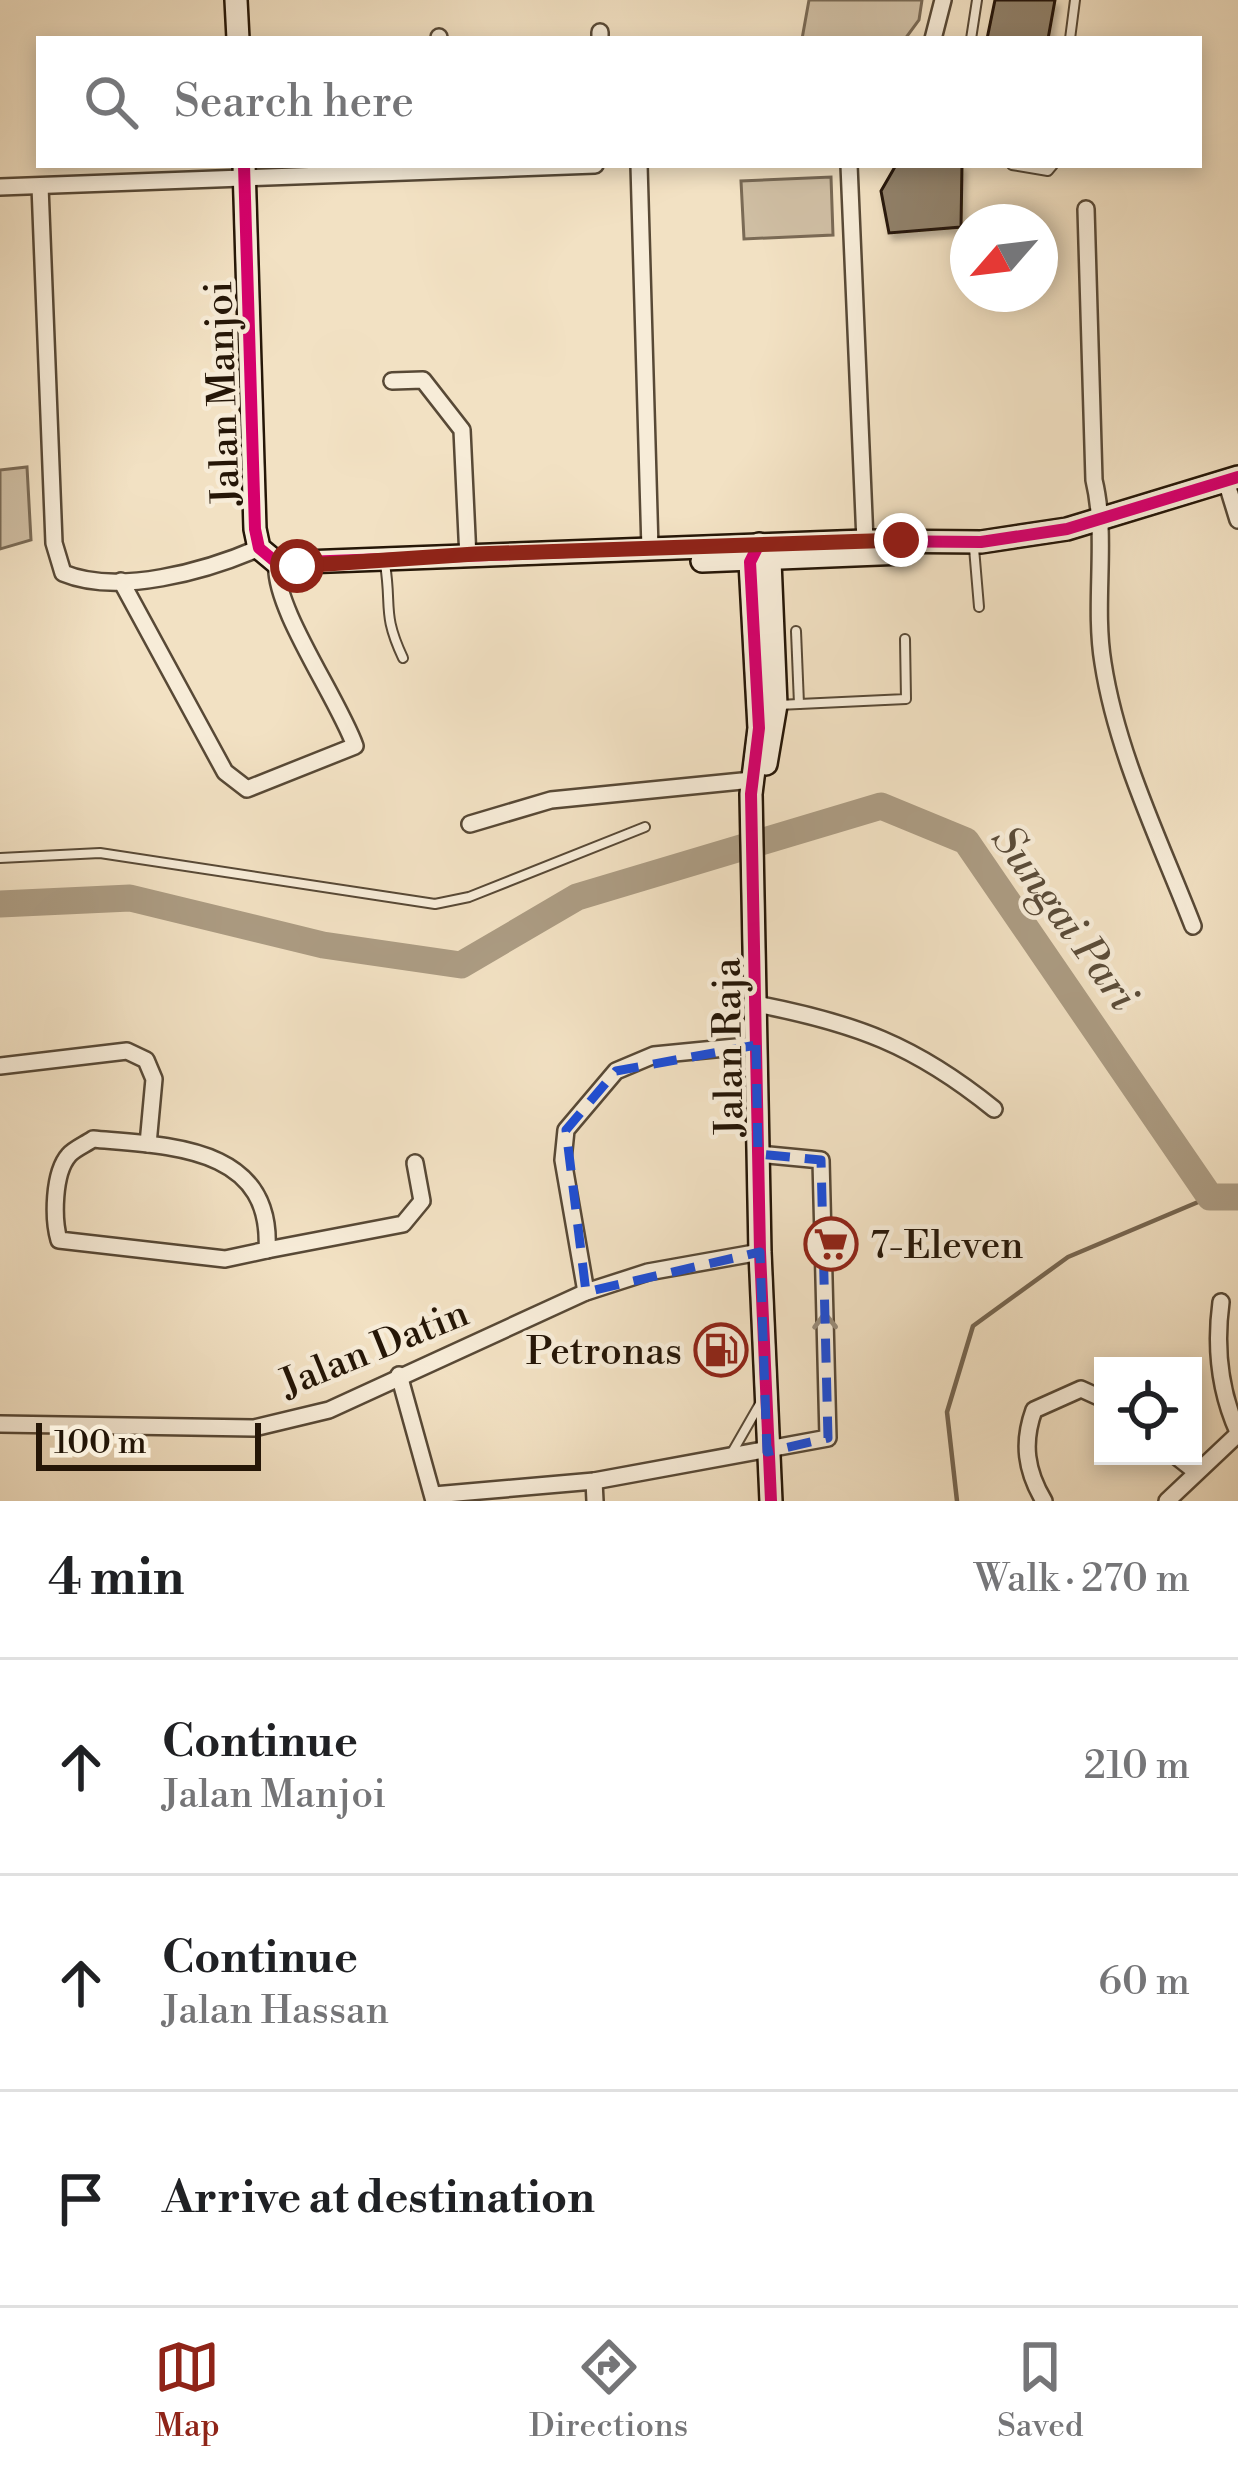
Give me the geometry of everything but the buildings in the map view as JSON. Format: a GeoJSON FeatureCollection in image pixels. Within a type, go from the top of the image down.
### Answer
{"type":"FeatureCollection","features":[{"type":"Feature","properties":{"kind":"street"},"geometry":{"type":"LineString","coordinates":[[236,0],[238,36]]}},
{"type":"Feature","properties":{"kind":"street"},"geometry":{"type":"LineString","coordinates":[[934,36],[943,0]]}},
{"type":"Feature","properties":{"kind":"street"},"geometry":{"type":"LineString","coordinates":[[0,188],[244,172],[448,168]]}},
{"type":"Feature","properties":{"kind":"street"},"geometry":{"type":"LineString","coordinates":[[639,168],[650,549]]}},
{"type":"Feature","properties":{"kind":"street"},"geometry":{"type":"LineString","coordinates":[[849,168],[866,549]]}},
{"type":"Feature","properties":{"kind":"street","name":"Jalan Manjoi"},"geometry":{"type":"LineString","coordinates":[[244,172],[268,555]]}},
{"type":"Feature","properties":{"kind":"street"},"geometry":{"type":"LineString","coordinates":[[40,186],[55,543],[63,573],[87,583],[121,581],[268,555],[385,562],[650,549],[760,556]]}},
{"type":"Feature","properties":{"kind":"street"},"geometry":{"type":"LineString","coordinates":[[1086,209],[1094,480],[1104,519],[1096,546],[1102,662],[1120,737],[1193,926]]}},
{"type":"Feature","properties":{"kind":"street"},"geometry":{"type":"LineString","coordinates":[[392,381],[423,380],[462,430],[468,558]]}},
{"type":"Feature","properties":{"kind":"street"},"geometry":{"type":"LineString","coordinates":[[468,558],[760,556],[978,544],[1104,519],[1232,479],[1238,520]]}},
{"type":"Feature","properties":{"kind":"street"},"geometry":{"type":"LineString","coordinates":[[121,581],[225,772],[248,789],[355,746],[332,689],[280,600],[268,555]]}},
{"type":"Feature","properties":{"kind":"street","name":"Jalan Raja"},"geometry":{"type":"LineString","coordinates":[[755,806],[788,704],[760,556]]}},
{"type":"Feature","properties":{"kind":"street","name":"Jalan Raja"},"geometry":{"type":"LineString","coordinates":[[760,556],[759,728],[752,780],[760,1252],[771,1501]]}},
{"type":"Feature","properties":{"kind":"street"},"geometry":{"type":"LineString","coordinates":[[470,824],[550,800],[752,780]]}},
{"type":"Feature","properties":{"kind":"street"},"geometry":{"type":"LineString","coordinates":[[756,1004],[832,1018],[907,1046],[994,1109]]}},
{"type":"Feature","properties":{"kind":"street"},"geometry":{"type":"LineString","coordinates":[[586,1292],[563,1160],[566,1130],[616,1071],[654,1054],[756,1045]]}},
{"type":"Feature","properties":{"kind":"street"},"geometry":{"type":"LineString","coordinates":[[0,1066],[127,1051],[146,1060],[154,1079],[148,1144]]}},
{"type":"Feature","properties":{"kind":"street"},"geometry":{"type":"LineString","coordinates":[[267,1250],[269,1222],[251,1184],[202,1150],[93,1139],[69,1155],[60,1173],[55,1225],[59,1240],[225,1259],[403,1224],[422,1201],[415,1163]]}},
{"type":"Feature","properties":{"kind":"street"},"geometry":{"type":"LineString","coordinates":[[398,1376],[434,1498],[594,1480],[828,1438],[821,1160],[758,1154]]}},
{"type":"Feature","properties":{"kind":"street","name":"Jalan Datin"},"geometry":{"type":"LineString","coordinates":[[0,1424],[254,1428],[328,1410],[586,1292],[648,1272],[760,1252]]}},
{"type":"Feature","properties":{"kind":"street"},"geometry":{"type":"LineString","coordinates":[[1167,1501],[1238,1433],[1224,1393],[1216,1340],[1221,1301]]}},
{"type":"Feature","properties":{"kind":"street"},"geometry":{"type":"LineString","coordinates":[[1044,1501],[1033,1483],[1024,1438],[1034,1410],[1081,1389],[1094,1395]]}},
{"type":"Feature","properties":{"kind":"street"},"geometry":{"type":"LineString","coordinates":[[1187,1465],[1195,1472]]}},
{"type":"Feature","properties":{"kind":"street"},"geometry":{"type":"LineString","coordinates":[[594,1480],[595,1501]]}},
{"type":"Feature","properties":{"kind":"lane"},"geometry":{"type":"LineString","coordinates":[[971,36],[977,0]]}},
{"type":"Feature","properties":{"kind":"lane"},"geometry":{"type":"LineString","coordinates":[[1070,36],[1075,0]]}},
{"type":"Feature","properties":{"kind":"lane"},"geometry":{"type":"LineString","coordinates":[[978,544],[980,607]]}},
{"type":"Feature","properties":{"kind":"lane"},"geometry":{"type":"LineString","coordinates":[[385,562],[389,597],[385,619],[403,658]]}},
{"type":"Feature","properties":{"kind":"lane"},"geometry":{"type":"LineString","coordinates":[[796,631],[788,704],[906,699],[905,639]]}},
{"type":"Feature","properties":{"kind":"lane"},"geometry":{"type":"LineString","coordinates":[[0,858],[100,853],[435,904],[469,897],[645,827]]}},
{"type":"Feature","properties":{"kind":"lane"},"geometry":{"type":"LineString","coordinates":[[730,1457],[737,1436],[766,1396]]}},
{"type":"Feature","properties":{"kind":"highlighted area"},"geometry":{"type":"Polygon","coordinates":[[[756,1045],[758,1154],[821,1160],[828,1438],[767,1452],[760,1252],[586,1292],[566,1130],[616,1071],[756,1045]]]}},
{"type":"Feature","properties":{"kind":"shaded area"},"geometry":{"type":"Polygon","coordinates":[[[809,0],[922,0],[919,20],[907,36],[803,36],[809,0]]]}},
{"type":"Feature","properties":{"kind":"shaded area"},"geometry":{"type":"Polygon","coordinates":[[[831,177],[833,235],[744,239],[741,181],[831,177]]]}},
{"type":"Feature","properties":{"kind":"shaded area"},"geometry":{"type":"Polygon","coordinates":[[[27,467],[31,540],[0,549],[0,470],[27,467]]]}},
{"type":"Feature","properties":{"kind":"waterway","name":"Sungai Pari"},"geometry":{"type":"LineString","coordinates":[[0,904],[130,898],[323,945],[461,965],[577,897],[881,806],[966,841],[1210,1197],[1238,1197]]}},
{"type":"Feature","properties":{"kind":"waterway"},"geometry":{"type":"LineString","coordinates":[[957,1501],[947,1412],[973,1326],[1068,1257],[1210,1197]]}},
{"type":"Feature","properties":{"kind":"cycle path"},"geometry":{"type":"LineString","coordinates":[[244,168],[255,529],[259,548],[277,563],[865,541],[981,542],[1067,529],[1238,477]]}},
{"type":"Feature","properties":{"kind":"cycle path"},"geometry":{"type":"LineString","coordinates":[[759,544],[750,562],[759,728],[751,794],[760,1252],[771,1501]]}},
{"type":"Feature","properties":{"kind":"place","name":"7-Eleven"},"geometry":{"type":"Point","coordinates":[831,1244]}},
{"type":"Feature","properties":{"kind":"place","name":"Petronas"},"geometry":{"type":"Point","coordinates":[721,1350]}},
{"type":"Feature","properties":{"kind":"route"},"geometry":{"type":"LineString","coordinates":[[297,566],[475,554],[901,540]]}}]}
